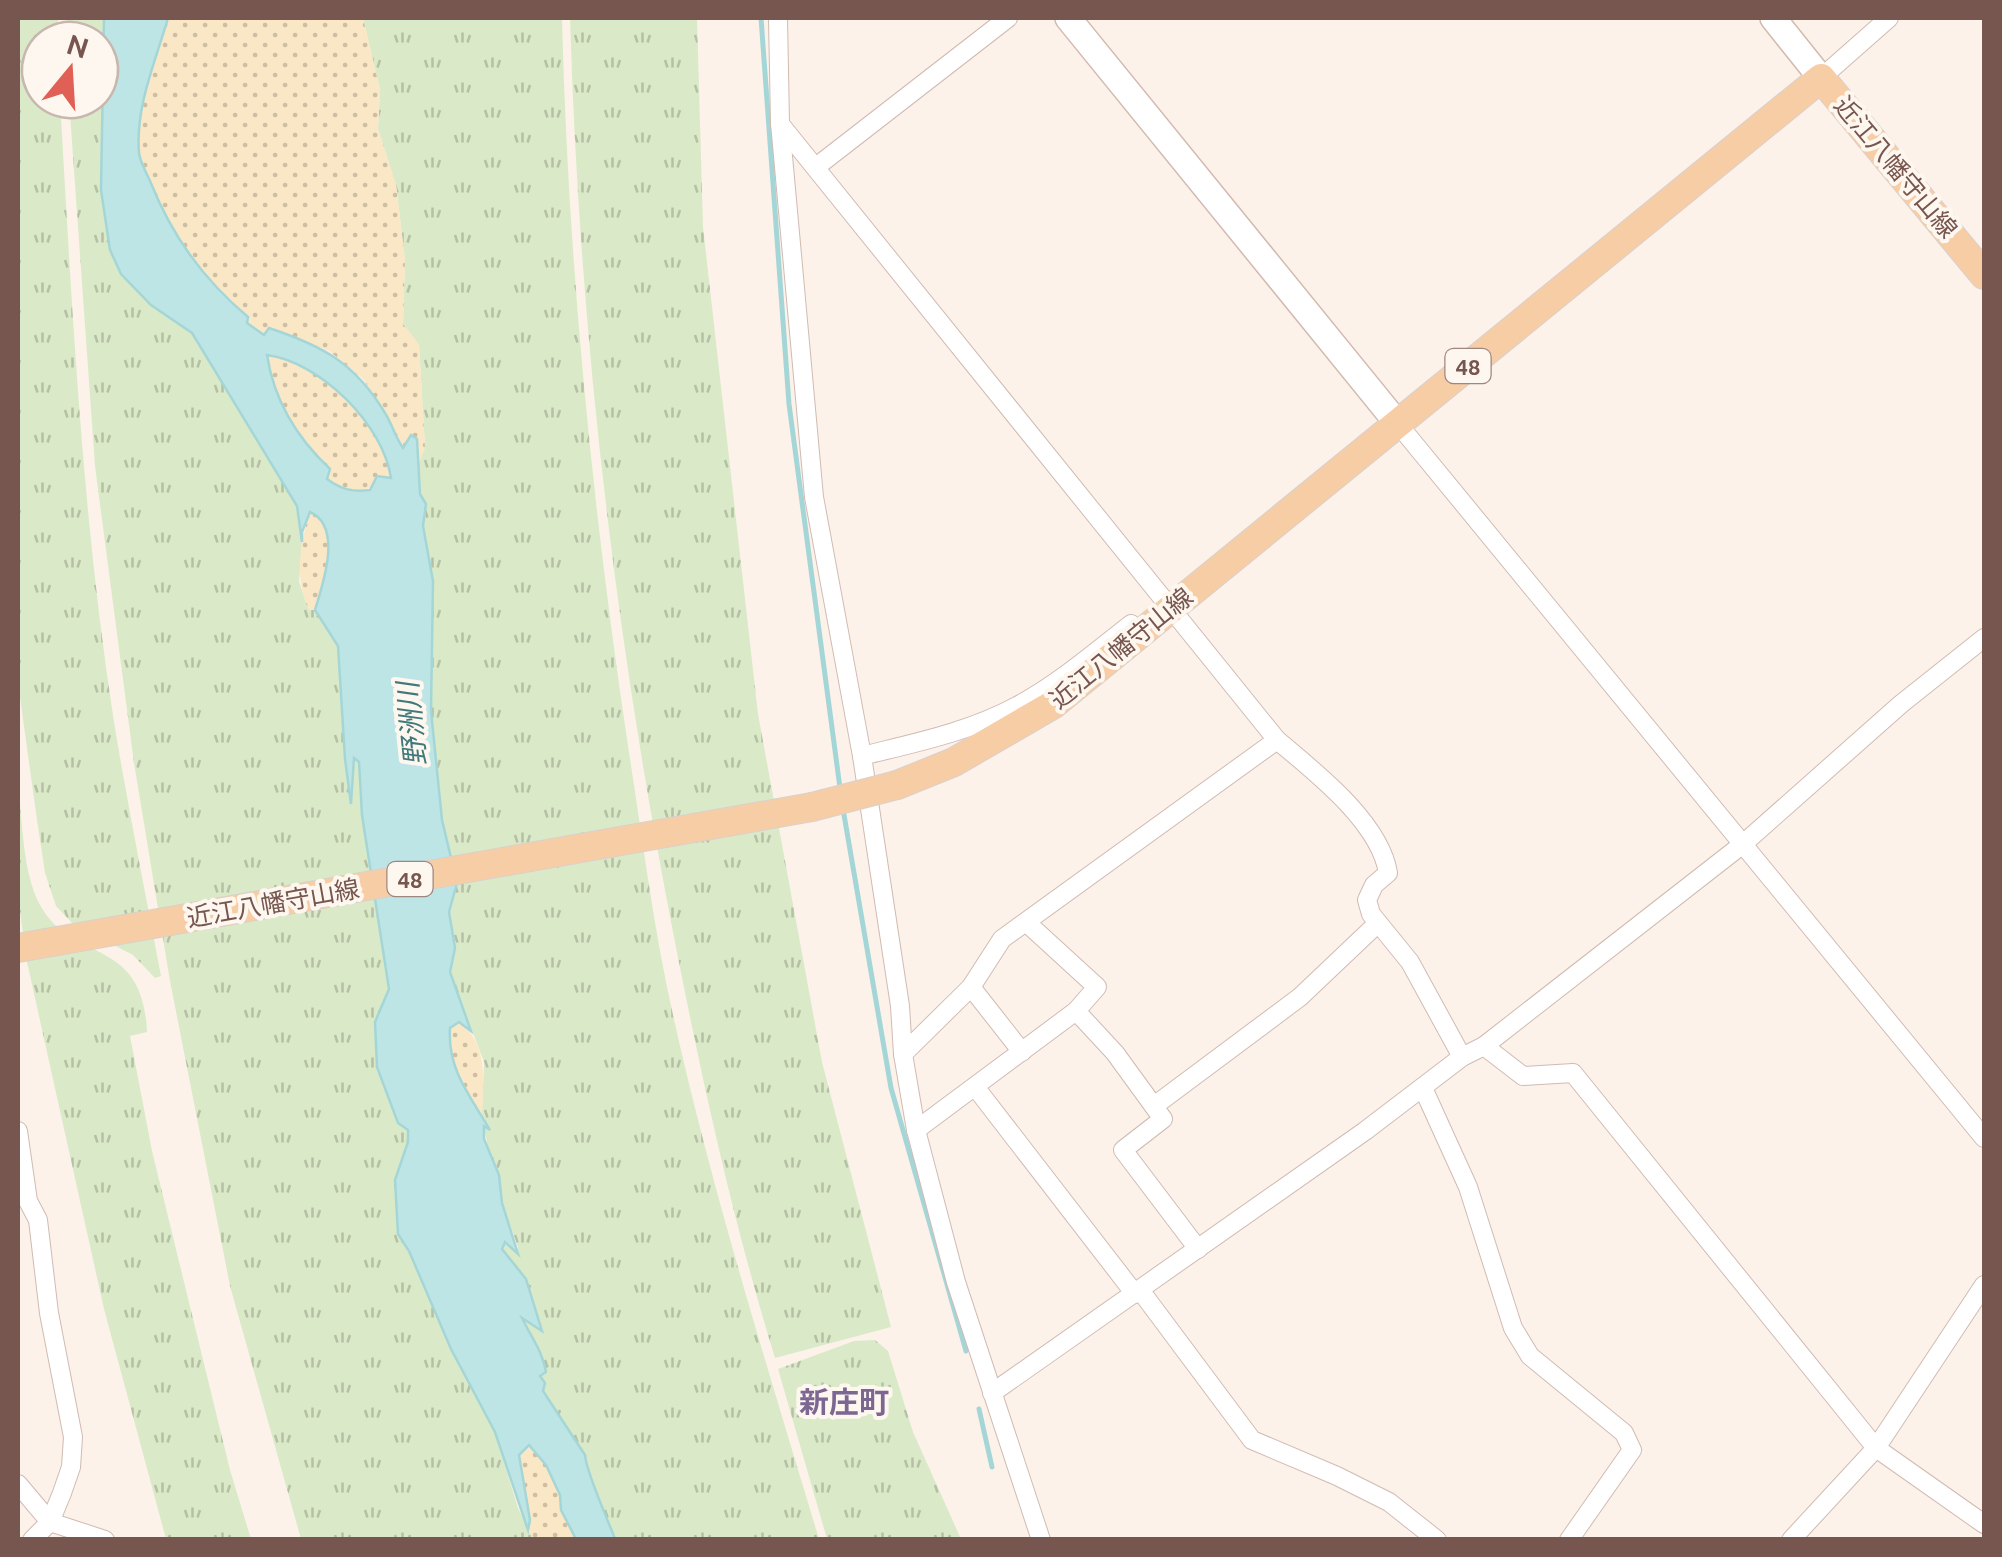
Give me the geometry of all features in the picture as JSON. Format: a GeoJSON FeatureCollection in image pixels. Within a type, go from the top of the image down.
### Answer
{"type":"FeatureCollection","features":[{"type":"Feature","properties":{"kind":"main road","name":"近江八幡守山線"},"geometry":{"type":"LineString","coordinates":[[18,948],[807,808],[897,784],[954,762],[1054,704],[1821,78],[1984,275]]}},
{"type":"Feature","properties":{"kind":"street"},"geometry":{"type":"LineString","coordinates":[[778,18],[780,124],[814,498],[862,756],[900,1006],[902,1054],[916,1130],[956,1282],[1040,1540]]}},
{"type":"Feature","properties":{"kind":"street"},"geometry":{"type":"LineString","coordinates":[[816,168],[1008,18]]}},
{"type":"Feature","properties":{"kind":"street"},"geometry":{"type":"LineString","coordinates":[[1068,18],[1984,1138]]}},
{"type":"Feature","properties":{"kind":"street"},"geometry":{"type":"LineString","coordinates":[[1773,18],[1821,78],[1890,18]]}},
{"type":"Feature","properties":{"kind":"street"},"geometry":{"type":"LineString","coordinates":[[780,124],[1277,740],[1338,792],[1386,862],[1388,874],[1374,884],[1367,900],[1370,914],[1410,962],[1462,1056]]}},
{"type":"Feature","properties":{"kind":"street"},"geometry":{"type":"LineString","coordinates":[[862,756],[972,726],[1016,707],[1062,678],[1143,615],[1172,608]]}},
{"type":"Feature","properties":{"kind":"street"},"geometry":{"type":"LineString","coordinates":[[992,1393],[1198,1249],[1462,1056],[1484,1046],[1742,844],[1901,704],[1984,638]]}},
{"type":"Feature","properties":{"kind":"street"},"geometry":{"type":"LineString","coordinates":[[902,1054],[971,986],[1002,940],[1277,740]]}},
{"type":"Feature","properties":{"kind":"street"},"geometry":{"type":"LineString","coordinates":[[916,1130],[1076,1010],[1097,987],[1027,923]]}},
{"type":"Feature","properties":{"kind":"street"},"geometry":{"type":"LineString","coordinates":[[1154,1106],[1300,997],[1378,923]]}},
{"type":"Feature","properties":{"kind":"street"},"geometry":{"type":"LineString","coordinates":[[971,986],[1022,1052]]}},
{"type":"Feature","properties":{"kind":"street"},"geometry":{"type":"LineString","coordinates":[[1076,1010],[1115,1053],[1163,1119],[1123,1150],[1198,1249]]}},
{"type":"Feature","properties":{"kind":"street"},"geometry":{"type":"LineString","coordinates":[[1484,1046],[1523,1076],[1573,1073],[1876,1448],[1984,1524]]}},
{"type":"Feature","properties":{"kind":"street"},"geometry":{"type":"LineString","coordinates":[[976,1088],[1252,1440],[1389,1502],[1437,1540]]}},
{"type":"Feature","properties":{"kind":"street"},"geometry":{"type":"LineString","coordinates":[[1422,1088],[1468,1186],[1512,1328],[1530,1356],[1624,1433],[1632,1450],[1569,1540]]}},
{"type":"Feature","properties":{"kind":"street"},"geometry":{"type":"LineString","coordinates":[[18,1131],[23,1206],[38,1220],[49,1313],[73,1437],[72,1468],[50,1522],[32,1540]]}},
{"type":"Feature","properties":{"kind":"street"},"geometry":{"type":"LineString","coordinates":[[1791,1540],[1876,1448],[1984,1285]]}},
{"type":"Feature","properties":{"kind":"street"},"geometry":{"type":"LineString","coordinates":[[18,1484],[50,1522],[106,1540]]}},
{"type":"Feature","properties":{"kind":"green space"},"geometry":{"type":"Polygon","coordinates":[[[18,18],[58,18],[20,20],[20,120],[61,120],[80,411],[103,645],[161,976],[155,978],[133,955],[73,924],[56,906],[45,873],[18,683],[18,18]]]}},
{"type":"Feature","properties":{"kind":"green space"},"geometry":{"type":"Polygon","coordinates":[[[67,18],[104,18],[104,20],[67,18]]]}},
{"type":"Feature","properties":{"kind":"green space"},"geometry":{"type":"Polygon","coordinates":[[[363,18],[562,18],[576,292],[593,474],[615,655],[654,914],[673,1015],[705,1147],[819,1539],[615,1539],[585,1455],[542,1391],[535,1346],[522,1319],[542,1330],[526,1279],[502,1249],[504,1241],[517,1253],[518,1247],[502,1203],[499,1175],[490,1159],[484,1126],[489,1127],[482,1115],[484,1062],[450,972],[455,948],[448,912],[457,883],[442,820],[431,711],[433,581],[423,525],[426,504],[420,494],[419,462],[425,447],[419,345],[403,324],[405,260],[396,185],[378,129],[380,90],[363,18]]]}},
{"type":"Feature","properties":{"kind":"green space"},"geometry":{"type":"Polygon","coordinates":[[[570,18],[697,18],[703,227],[758,714],[822,1062],[891,1327],[775,1358],[706,1093],[633,705],[591,362],[570,18]]]}},
{"type":"Feature","properties":{"kind":"green space"},"geometry":{"type":"Polygon","coordinates":[[[70,120],[104,120],[110,250],[121,274],[151,305],[191,333],[297,506],[302,542],[299,582],[309,610],[315,610],[338,646],[345,759],[351,792],[354,757],[360,762],[362,815],[389,989],[375,1022],[377,1067],[398,1123],[408,1129],[408,1142],[395,1180],[398,1234],[495,1432],[518,1508],[533,1539],[301,1539],[230,1286],[170,981],[134,763],[95,466],[70,120]]]}},
{"type":"Feature","properties":{"kind":"green space"},"geometry":{"type":"Polygon","coordinates":[[[18,785],[26,862],[40,905],[70,937],[120,965],[143,1001],[147,1032],[130,1036],[152,1151],[230,1470],[251,1539],[166,1539],[104,1309],[27,962],[18,898],[18,785]]]}},
{"type":"Feature","properties":{"kind":"green space"},"geometry":{"type":"Polygon","coordinates":[[[875,1340],[888,1351],[913,1432],[961,1539],[827,1539],[778,1369],[854,1341],[875,1340]]]}},
{"type":"Feature","properties":{"kind":"sand"},"geometry":{"type":"Polygon","coordinates":[[[168,18],[363,18],[380,90],[378,129],[396,185],[405,260],[403,324],[419,345],[425,448],[419,462],[419,454],[403,448],[363,379],[329,351],[269,328],[264,336],[246,323],[248,317],[203,272],[168,220],[142,163],[139,135],[147,84],[168,18]]]}},
{"type":"Feature","properties":{"kind":"sand"},"geometry":{"type":"Polygon","coordinates":[[[266,355],[308,370],[346,399],[376,437],[391,478],[359,490],[343,488],[327,479],[330,469],[297,431],[281,403],[266,355]]]}},
{"type":"Feature","properties":{"kind":"sand"},"geometry":{"type":"Polygon","coordinates":[[[310,512],[323,520],[328,542],[315,610],[309,610],[304,598],[300,573],[310,512]]]}},
{"type":"Feature","properties":{"kind":"sand"},"geometry":{"type":"Polygon","coordinates":[[[459,1021],[480,1052],[482,1115],[454,1063],[450,1028],[459,1021]]]}},
{"type":"Feature","properties":{"kind":"sand"},"geometry":{"type":"Polygon","coordinates":[[[530,1445],[546,1465],[560,1495],[561,1510],[576,1539],[533,1539],[528,1530],[530,1520],[519,1455],[530,1445]]]}},
{"type":"Feature","properties":{"kind":"water","name":"野洲川"},"geometry":{"type":"Polygon","coordinates":[[[104,18],[168,18],[143,101],[139,153],[179,238],[203,272],[248,317],[247,323],[264,335],[269,328],[336,358],[374,396],[403,448],[411,435],[417,439],[420,494],[426,504],[423,526],[433,581],[431,711],[442,820],[457,883],[449,912],[455,948],[450,972],[471,1031],[459,1022],[450,1028],[452,1057],[490,1130],[484,1126],[484,1139],[499,1175],[502,1203],[518,1254],[505,1242],[502,1249],[526,1279],[542,1331],[522,1318],[544,1365],[546,1372],[540,1376],[545,1383],[543,1391],[585,1455],[615,1539],[576,1539],[561,1510],[560,1495],[546,1465],[529,1445],[519,1455],[530,1520],[528,1530],[495,1432],[398,1234],[395,1180],[408,1142],[408,1130],[398,1123],[377,1067],[375,1022],[389,989],[362,815],[359,762],[354,758],[351,804],[338,646],[315,610],[328,556],[326,530],[310,512],[302,542],[297,506],[192,333],[151,305],[121,274],[110,250],[101,190],[102,120],[120,120],[120,20],[104,18]],[[267,355],[281,403],[307,445],[330,469],[327,479],[358,491],[370,490],[377,476],[391,478],[386,457],[362,417],[346,399],[308,370],[267,355]]]}},
{"type":"Feature","properties":{"kind":"waterway"},"geometry":{"type":"LineString","coordinates":[[761,18],[789,404],[840,788]]}},
{"type":"Feature","properties":{"kind":"waterway"},"geometry":{"type":"LineString","coordinates":[[843,809],[891,1088],[966,1351]]}},
{"type":"Feature","properties":{"kind":"waterway"},"geometry":{"type":"LineString","coordinates":[[979,1409],[992,1467]]}},
{"type":"Feature","properties":{"kind":"district","name":"新庄町"},"geometry":{"type":"Point","coordinates":[844,1402]}}]}
